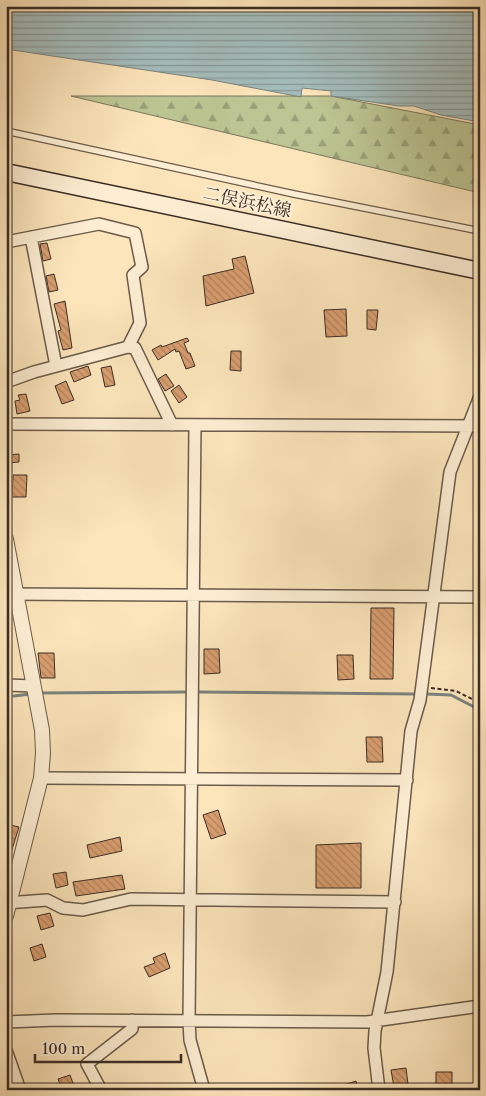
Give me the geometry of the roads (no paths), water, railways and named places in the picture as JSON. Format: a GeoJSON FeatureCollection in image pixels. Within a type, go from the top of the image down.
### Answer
{"type":"FeatureCollection","features":[{"type":"Feature","properties":{"kind":"main road","name":"二俣浜松線"},"geometry":{"type":"LineString","coordinates":[[6,172],[480,272]]}},
{"type":"Feature","properties":{"kind":"street"},"geometry":{"type":"LineString","coordinates":[[6,242],[99,224],[135,233],[142,267],[133,274],[140,323],[128,347]]}},
{"type":"Feature","properties":{"kind":"street"},"geometry":{"type":"LineString","coordinates":[[30,237],[56,366]]}},
{"type":"Feature","properties":{"kind":"street"},"geometry":{"type":"LineString","coordinates":[[6,382],[34,372],[128,347],[135,348],[172,425]]}},
{"type":"Feature","properties":{"kind":"street"},"geometry":{"type":"LineString","coordinates":[[380,1090],[374,1048],[377,1021],[387,972],[411,731],[420,700],[450,472],[474,426],[480,396]]}},
{"type":"Feature","properties":{"kind":"street"},"geometry":{"type":"LineString","coordinates":[[6,424],[474,426]]}},
{"type":"Feature","properties":{"kind":"street"},"geometry":{"type":"LineString","coordinates":[[195,425],[189,1021],[190,1040],[204,1090]]}},
{"type":"Feature","properties":{"kind":"street"},"geometry":{"type":"LineString","coordinates":[[6,539],[12,594],[34,686],[42,730],[41,778],[7,908],[48,900],[63,908],[83,910],[132,899],[395,902]]}},
{"type":"Feature","properties":{"kind":"street"},"geometry":{"type":"LineString","coordinates":[[12,594],[194,597],[480,597]]}},
{"type":"Feature","properties":{"kind":"street"},"geometry":{"type":"LineString","coordinates":[[6,685],[34,686]]}},
{"type":"Feature","properties":{"kind":"street"},"geometry":{"type":"LineString","coordinates":[[41,778],[407,780]]}},
{"type":"Feature","properties":{"kind":"street"},"geometry":{"type":"LineString","coordinates":[[6,1022],[56,1020],[377,1021],[480,1006]]}},
{"type":"Feature","properties":{"kind":"street"},"geometry":{"type":"LineString","coordinates":[[101,1090],[87,1064],[132,1029],[132,1020]]}},
{"type":"Feature","properties":{"kind":"street"},"geometry":{"type":"LineString","coordinates":[[6,1050],[20,1090]]}},
{"type":"Feature","properties":{"kind":"lane"},"geometry":{"type":"LineString","coordinates":[[6,132],[294,194],[480,231]]}},
{"type":"Feature","properties":{"kind":"water"},"geometry":{"type":"Polygon","coordinates":[[[6,6],[443,6],[480,11],[480,122],[441,115],[414,106],[399,106],[331,96],[331,91],[302,88],[301,97],[212,80],[6,49],[6,6]]]}},
{"type":"Feature","properties":{"kind":"waterway"},"geometry":{"type":"LineString","coordinates":[[39,693],[187,692]]}},
{"type":"Feature","properties":{"kind":"waterway"},"geometry":{"type":"LineString","coordinates":[[199,692],[415,694]]}},
{"type":"Feature","properties":{"kind":"waterway"},"geometry":{"type":"LineString","coordinates":[[6,697],[30,694]]}},
{"type":"Feature","properties":{"kind":"waterway"},"geometry":{"type":"LineString","coordinates":[[426,694],[451,695],[480,710]]}}]}
